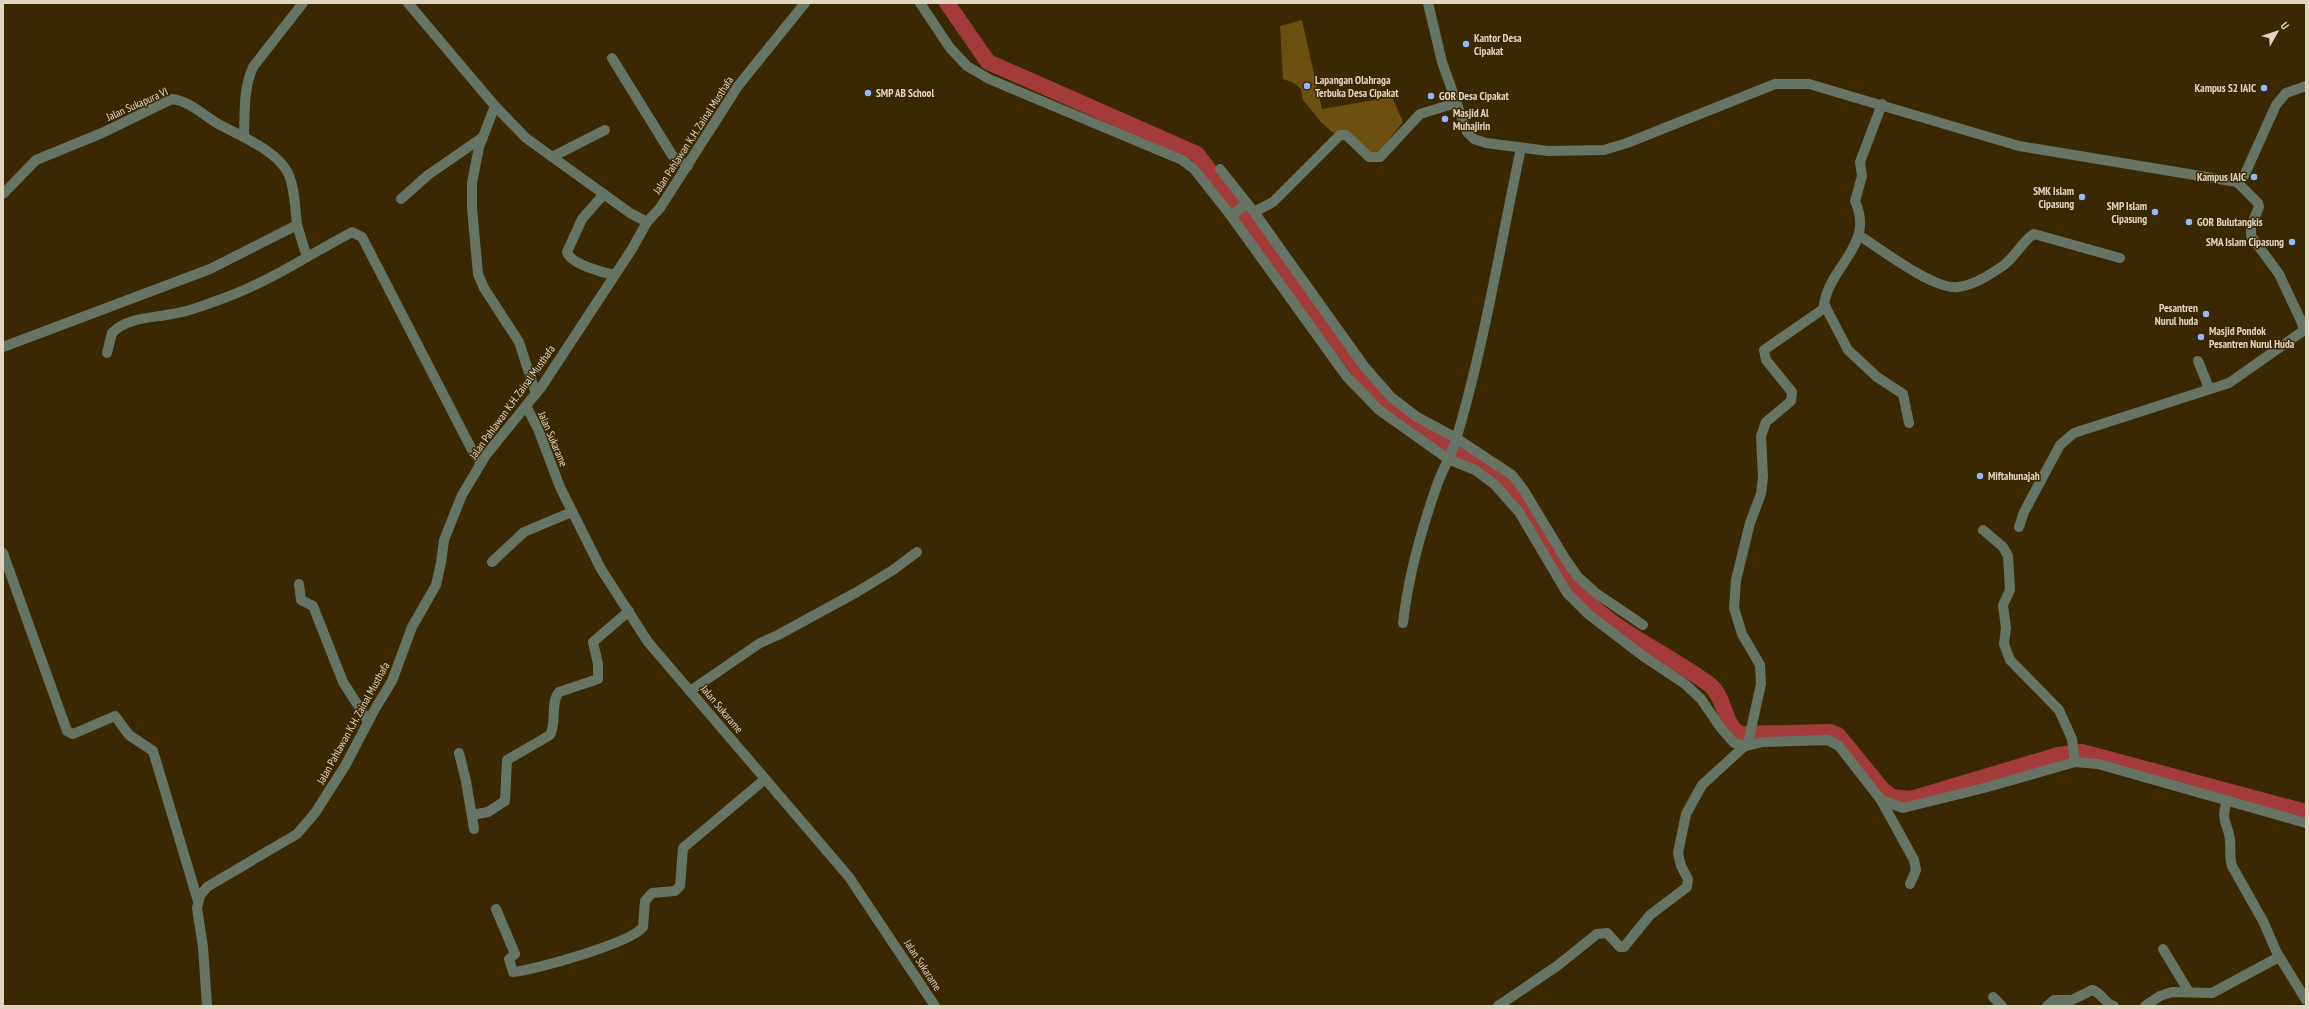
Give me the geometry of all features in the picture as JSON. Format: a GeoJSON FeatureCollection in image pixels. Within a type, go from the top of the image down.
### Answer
{"type":"FeatureCollection","features":[{"type":"Feature","properties":{"kind":"street"},"geometry":{"type":"LineString","coordinates":[[244,137],[248,77],[253,68],[302,3]]}},
{"type":"Feature","properties":{"kind":"street"},"geometry":{"type":"LineString","coordinates":[[408,3],[495,106],[526,138],[630,213],[647,222]]}},
{"type":"Feature","properties":{"kind":"street","name":"Jalan Pahlawan K.H. Zainal Musthafa"},"geometry":{"type":"LineString","coordinates":[[198,901],[207,888],[297,834],[309,823],[345,766],[368,721],[392,681],[412,627],[436,585],[448,527],[462,495],[481,463],[536,394],[615,275],[647,222],[660,208],[688,166],[738,86],[805,3]]}},
{"type":"Feature","properties":{"kind":"street"},"geometry":{"type":"LineString","coordinates":[[920,3],[950,48],[967,66],[989,79],[1182,160],[1194,169],[1233,214],[1347,377],[1379,410],[1450,456],[1475,470],[1505,494],[1519,512],[1555,574],[1568,593],[1588,614],[1643,656],[1685,684],[1701,699],[1728,738],[1734,743],[1828,740],[1839,746],[1881,800],[1914,860],[1916,870],[1910,884]]}},
{"type":"Feature","properties":{"kind":"street"},"geometry":{"type":"LineString","coordinates":[[1428,3],[1442,62],[1465,128],[1474,138],[1486,143],[1568,152],[1604,150],[1627,143],[1775,84],[1809,84],[1882,104],[2019,146],[2241,179],[2258,203],[2259,207],[2250,231],[2251,236],[2279,274],[2303,326],[2303,331],[2236,380],[2074,433],[2060,445],[2024,512],[2019,526]]}},
{"type":"Feature","properties":{"kind":"street"},"geometry":{"type":"LineString","coordinates":[[612,58],[672,155],[688,166]]}},
{"type":"Feature","properties":{"kind":"street"},"geometry":{"type":"LineString","coordinates":[[2241,179],[2276,105],[2286,93],[2306,86]]}},
{"type":"Feature","properties":{"kind":"street","name":"Jalan Sukapura VI"},"geometry":{"type":"LineString","coordinates":[[3,194],[36,160],[102,133],[172,99],[182,100],[216,122],[244,137],[279,162],[288,173],[294,200],[297,225],[307,257]]}},
{"type":"Feature","properties":{"kind":"street"},"geometry":{"type":"LineString","coordinates":[[1254,212],[1274,202],[1340,135],[1346,135],[1369,157],[1380,157],[1420,114],[1456,103]]}},
{"type":"Feature","properties":{"kind":"street"},"geometry":{"type":"LineString","coordinates":[[1882,104],[1860,162],[1862,176],[1855,200],[1860,209],[1860,236],[1827,293],[1826,307],[1848,350],[1877,377],[1903,394],[1909,423]]}},
{"type":"Feature","properties":{"kind":"street"},"geometry":{"type":"LineString","coordinates":[[495,106],[475,161],[472,183],[472,208],[478,274],[484,288],[519,342],[536,394]]}},
{"type":"Feature","properties":{"kind":"street"},"geometry":{"type":"LineString","coordinates":[[552,157],[605,130]]}},
{"type":"Feature","properties":{"kind":"street"},"geometry":{"type":"LineString","coordinates":[[401,199],[428,174],[483,137]]}},
{"type":"Feature","properties":{"kind":"street"},"geometry":{"type":"LineString","coordinates":[[1403,623],[1406,598],[1416,553],[1436,486],[1450,456],[1455,440],[1482,333],[1521,148]]}},
{"type":"Feature","properties":{"kind":"street"},"geometry":{"type":"LineString","coordinates":[[1220,169],[1246,204],[1254,212],[1364,366],[1391,397],[1417,418],[1512,475],[1523,489],[1578,577],[1597,594],[1643,625]]}},
{"type":"Feature","properties":{"kind":"street"},"geometry":{"type":"LineString","coordinates":[[604,194],[579,225],[567,252],[571,259],[598,272],[615,275]]}},
{"type":"Feature","properties":{"kind":"street"},"geometry":{"type":"LineString","coordinates":[[1233,214],[1246,204]]}},
{"type":"Feature","properties":{"kind":"street"},"geometry":{"type":"LineString","coordinates":[[3,347],[210,269],[297,225]]}},
{"type":"Feature","properties":{"kind":"street"},"geometry":{"type":"LineString","coordinates":[[107,354],[112,333],[123,326],[136,320],[172,314],[217,301],[256,286],[352,232],[362,237],[472,450],[481,463]]}},
{"type":"Feature","properties":{"kind":"street"},"geometry":{"type":"LineString","coordinates":[[1860,236],[1924,277],[1949,287],[1957,288],[1972,284],[2011,260],[2034,234],[2120,258]]}},
{"type":"Feature","properties":{"kind":"street"},"geometry":{"type":"LineString","coordinates":[[1498,1006],[1557,966],[1597,934],[1607,933],[1620,947],[1624,947],[1650,915],[1687,887],[1688,879],[1681,866],[1678,853],[1686,814],[1702,785],[1747,743],[1761,684],[1760,665],[1742,634],[1734,608],[1736,580],[1750,524],[1761,494],[1763,477],[1761,436],[1766,422],[1791,401],[1792,397],[1792,392],[1766,360],[1764,350],[1826,307]]}},
{"type":"Feature","properties":{"kind":"street"},"geometry":{"type":"LineString","coordinates":[[2198,361],[2209,388]]}},
{"type":"Feature","properties":{"kind":"street","name":"Jalan Sukarame"},"geometry":{"type":"LineString","coordinates":[[526,406],[538,429],[560,487],[601,569],[648,642],[849,877],[936,1006]]}},
{"type":"Feature","properties":{"kind":"street"},"geometry":{"type":"LineString","coordinates":[[492,562],[524,532],[572,512]]}},
{"type":"Feature","properties":{"kind":"street"},"geometry":{"type":"LineString","coordinates":[[1983,530],[2002,547],[2008,556],[2010,590],[2003,605],[2006,628],[2004,644],[2010,660],[2059,710],[2073,747],[2075,760]]}},
{"type":"Feature","properties":{"kind":"street"},"geometry":{"type":"LineString","coordinates":[[690,691],[760,642],[778,635],[857,592],[894,570],[917,552]]}},
{"type":"Feature","properties":{"kind":"street"},"geometry":{"type":"LineString","coordinates":[[3,553],[66,731],[73,734],[115,716],[118,718],[129,736],[149,747],[153,751],[198,901],[198,916],[206,972],[207,1006]]}},
{"type":"Feature","properties":{"kind":"street"},"geometry":{"type":"LineString","coordinates":[[299,584],[301,600],[313,606],[343,682],[368,721]]}},
{"type":"Feature","properties":{"kind":"street"},"geometry":{"type":"LineString","coordinates":[[472,815],[488,812],[504,801],[507,760],[550,735],[553,729],[556,698],[559,692],[598,679],[598,664],[593,642],[629,611]]}},
{"type":"Feature","properties":{"kind":"street"},"geometry":{"type":"LineString","coordinates":[[459,753],[466,781],[474,829]]}},
{"type":"Feature","properties":{"kind":"street"},"geometry":{"type":"LineString","coordinates":[[1881,800],[1894,806],[1913,807],[2075,760],[2098,764],[2306,823]]}},
{"type":"Feature","properties":{"kind":"street"},"geometry":{"type":"LineString","coordinates":[[496,909],[515,954],[509,960],[513,972],[588,952],[629,936],[643,927],[645,901],[652,893],[675,891],[680,886],[683,848],[765,779]]}},
{"type":"Feature","properties":{"kind":"street"},"geometry":{"type":"LineString","coordinates":[[2226,800],[2222,814],[2230,840],[2229,856],[2232,866],[2263,921],[2279,957],[2306,1000]]}},
{"type":"Feature","properties":{"kind":"street"},"geometry":{"type":"LineString","coordinates":[[2163,949],[2190,992]]}},
{"type":"Feature","properties":{"kind":"street"},"geometry":{"type":"LineString","coordinates":[[2145,1006],[2165,994],[2190,992],[2207,994],[2219,991],[2279,957]]}},
{"type":"Feature","properties":{"kind":"street"},"geometry":{"type":"LineString","coordinates":[[2047,1006],[2054,1000],[2072,1000],[2092,990],[2096,991],[2106,1003],[2114,1006]]}},
{"type":"Feature","properties":{"kind":"street"},"geometry":{"type":"LineString","coordinates":[[1993,997],[2002,1006]]}},
{"type":"Feature","properties":{"kind":"shaded area","name":"Lapangan Olahraga Terbuka Desa Cipakat"},"geometry":{"type":"Polygon","coordinates":[[[1302,20],[1322,109],[1392,97],[1403,122],[1374,158],[1345,136],[1332,132],[1322,123],[1303,100],[1301,89],[1294,83],[1283,79],[1280,26],[1302,20]]]}},
{"type":"Feature","properties":{"kind":"waterway"},"geometry":{"type":"LineString","coordinates":[[947,3],[988,62],[1197,154],[1387,408],[1492,470],[1503,479],[1513,489],[1529,512],[1572,586],[1602,615],[1710,685],[1719,696],[1730,723],[1739,734],[1830,732],[1838,735],[1882,789],[1892,797],[1911,799],[2058,755],[2082,752],[2306,812]]}},
{"type":"Feature","properties":{"kind":"place","name":"Kantor Desa Cipakat"},"geometry":{"type":"Point","coordinates":[1466,44]}},
{"type":"Feature","properties":{"kind":"place","name":"Lapangan Olahraga Terbuka Desa Cipakat"},"geometry":{"type":"Point","coordinates":[1307,86]}},
{"type":"Feature","properties":{"kind":"place","name":"Kampus S2 IAIC"},"geometry":{"type":"Point","coordinates":[2264,88]}},
{"type":"Feature","properties":{"kind":"place","name":"SMP AB School"},"geometry":{"type":"Point","coordinates":[868,93]}},
{"type":"Feature","properties":{"kind":"place","name":"GOR Desa Cipakat"},"geometry":{"type":"Point","coordinates":[1431,96]}},
{"type":"Feature","properties":{"kind":"place","name":"Masjid Al Muhajirin"},"geometry":{"type":"Point","coordinates":[1445,119]}},
{"type":"Feature","properties":{"kind":"place","name":"Kampus IAIC"},"geometry":{"type":"Point","coordinates":[2254,177]}},
{"type":"Feature","properties":{"kind":"place","name":"SMK Islam Cipasung"},"geometry":{"type":"Point","coordinates":[2082,197]}},
{"type":"Feature","properties":{"kind":"place","name":"SMP Islam Cipasung"},"geometry":{"type":"Point","coordinates":[2155,212]}},
{"type":"Feature","properties":{"kind":"place","name":"GOR Bulutangkis"},"geometry":{"type":"Point","coordinates":[2189,222]}},
{"type":"Feature","properties":{"kind":"place","name":"SMA Islam Cipasung"},"geometry":{"type":"Point","coordinates":[2292,242]}},
{"type":"Feature","properties":{"kind":"place","name":"Pesantren Nurul huda"},"geometry":{"type":"Point","coordinates":[2206,314]}},
{"type":"Feature","properties":{"kind":"place","name":"Masjid Pondok Pesantren Nurul Huda"},"geometry":{"type":"Point","coordinates":[2201,337]}},
{"type":"Feature","properties":{"kind":"place","name":"Miftahunajah"},"geometry":{"type":"Point","coordinates":[1980,476]}}]}
